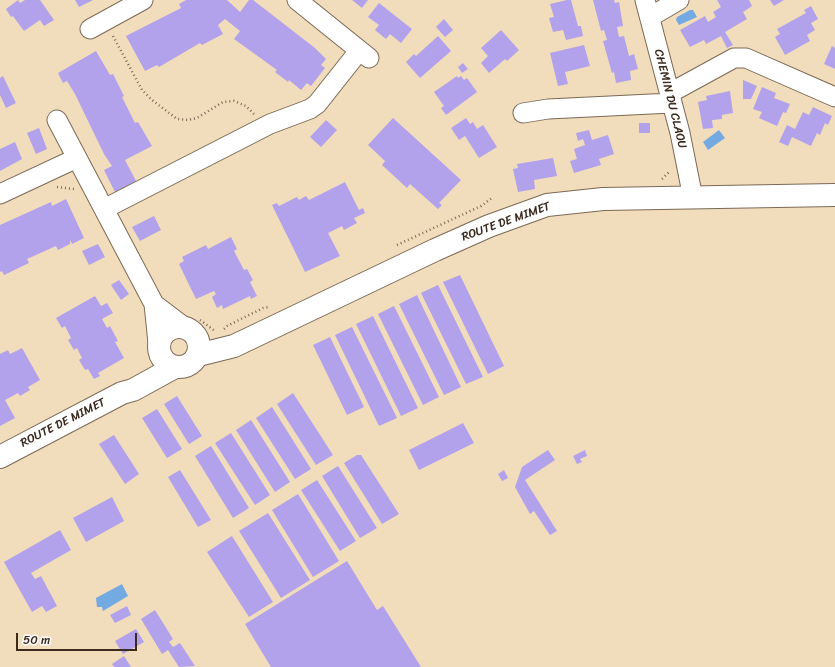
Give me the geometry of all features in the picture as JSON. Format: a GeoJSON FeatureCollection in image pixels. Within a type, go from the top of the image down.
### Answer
{"type":"FeatureCollection","features":[{"type":"Feature","properties":{"kind":"street"},"geometry":{"type":"LineString","coordinates":[[98,25],[144,0]]}},
{"type":"Feature","properties":{"kind":"street"},"geometry":{"type":"LineString","coordinates":[[104,209],[261,129],[310,109],[317,104],[364,55],[297,0]]}},
{"type":"Feature","properties":{"kind":"street"},"geometry":{"type":"LineString","coordinates":[[647,9],[679,0]]}},
{"type":"Feature","properties":{"kind":"street","name":"CHEMIN DU CLAOU"},"geometry":{"type":"LineString","coordinates":[[647,9],[680,133],[693,198]]}},
{"type":"Feature","properties":{"kind":"street"},"geometry":{"type":"LineString","coordinates":[[523,113],[548,109],[671,98],[734,58],[746,58],[835,97]]}},
{"type":"Feature","properties":{"kind":"street"},"geometry":{"type":"LineString","coordinates":[[57,120],[154,304],[158,347],[164,361],[175,367],[187,365],[196,357],[199,346],[198,339],[189,330],[154,304]]}},
{"type":"Feature","properties":{"kind":"street"},"geometry":{"type":"LineString","coordinates":[[0,194],[77,158]]}},
{"type":"Feature","properties":{"kind":"street","name":"ROUTE DE MIMET"},"geometry":{"type":"LineString","coordinates":[[196,357],[214,350],[234,346],[248,340],[489,226],[547,205],[603,199],[835,195]]}},
{"type":"Feature","properties":{"kind":"street"},"geometry":{"type":"LineString","coordinates":[[158,347],[160,337],[169,328],[189,330]]}},
{"type":"Feature","properties":{"kind":"street","name":"ROUTE DE MIMET"},"geometry":{"type":"LineString","coordinates":[[189,330],[219,339],[248,340]]}},
{"type":"Feature","properties":{"kind":"street","name":"ROUTE DE MIMET"},"geometry":{"type":"LineString","coordinates":[[122,393],[143,373],[158,347]]}},
{"type":"Feature","properties":{"kind":"street","name":"ROUTE DE MIMET"},"geometry":{"type":"LineString","coordinates":[[2,457],[122,393],[133,390],[175,367]]}},
{"type":"Feature","properties":{"kind":"path"},"geometry":{"type":"LineString","coordinates":[[98,25],[142,90],[152,100],[177,119],[188,120],[197,118],[223,102],[234,101],[246,106],[250,110],[261,129]]}},
{"type":"Feature","properties":{"kind":"path"},"geometry":{"type":"LineString","coordinates":[[49,190],[56,187],[73,188],[77,195]]}},
{"type":"Feature","properties":{"kind":"water"},"geometry":{"type":"Polygon","coordinates":[[[690,10],[693,10],[697,17],[679,25],[676,20],[677,17],[690,10]]]}},
{"type":"Feature","properties":{"kind":"water"},"geometry":{"type":"Polygon","coordinates":[[[719,130],[725,138],[708,150],[703,142],[719,130]]]}},
{"type":"Feature","properties":{"kind":"water"},"geometry":{"type":"Polygon","coordinates":[[[122,584],[128,596],[103,611],[102,607],[97,607],[96,598],[122,584]]]}},
{"type":"Feature","properties":{"kind":"building"},"geometry":{"type":"Polygon","coordinates":[[[18,0],[20,3],[25,0],[40,0],[54,20],[44,26],[40,20],[24,31],[6,9],[18,0]]]}},
{"type":"Feature","properties":{"kind":"building"},"geometry":{"type":"Polygon","coordinates":[[[75,0],[93,0],[79,7],[75,0]]]}},
{"type":"Feature","properties":{"kind":"building"},"geometry":{"type":"Polygon","coordinates":[[[186,0],[227,0],[240,12],[249,0],[253,0],[315,48],[326,59],[321,65],[325,68],[311,86],[307,83],[301,90],[289,80],[288,82],[275,72],[277,70],[234,39],[240,31],[225,19],[218,25],[223,34],[202,45],[200,43],[159,67],[157,65],[145,71],[126,36],[181,8],[179,4],[186,0]]]}},
{"type":"Feature","properties":{"kind":"building"},"geometry":{"type":"Polygon","coordinates":[[[352,0],[368,0],[362,8],[352,0]]]}},
{"type":"Feature","properties":{"kind":"building"},"geometry":{"type":"Polygon","coordinates":[[[571,0],[578,26],[581,26],[583,36],[566,40],[563,30],[553,32],[549,18],[554,17],[550,4],[571,0]]]}},
{"type":"Feature","properties":{"kind":"building"},"geometry":{"type":"Polygon","coordinates":[[[593,0],[614,0],[615,3],[619,2],[623,26],[617,27],[619,37],[624,36],[629,56],[634,54],[638,69],[630,71],[631,80],[616,83],[614,72],[612,73],[603,41],[607,40],[604,30],[601,31],[593,0]]]}},
{"type":"Feature","properties":{"kind":"building"},"geometry":{"type":"Polygon","coordinates":[[[717,0],[749,0],[752,6],[743,12],[747,19],[725,32],[733,45],[727,48],[721,36],[706,44],[704,40],[690,47],[680,30],[705,16],[708,22],[716,17],[713,12],[721,7],[717,0]]]}},
{"type":"Feature","properties":{"kind":"building"},"geometry":{"type":"Polygon","coordinates":[[[770,0],[784,0],[774,6],[770,0]]]}},
{"type":"Feature","properties":{"kind":"building"},"geometry":{"type":"Polygon","coordinates":[[[379,3],[412,29],[401,43],[390,34],[386,39],[375,30],[379,25],[368,17],[379,3]]]}},
{"type":"Feature","properties":{"kind":"building"},"geometry":{"type":"Polygon","coordinates":[[[811,6],[818,19],[811,23],[815,30],[807,35],[810,41],[785,55],[775,37],[780,34],[777,29],[806,13],[804,10],[811,6]]]}},
{"type":"Feature","properties":{"kind":"building"},"geometry":{"type":"Polygon","coordinates":[[[444,19],[453,30],[445,37],[436,27],[444,19]]]}},
{"type":"Feature","properties":{"kind":"building"},"geometry":{"type":"Polygon","coordinates":[[[501,30],[519,50],[507,61],[505,59],[489,73],[481,63],[488,56],[481,48],[501,30]]]}},
{"type":"Feature","properties":{"kind":"building"},"geometry":{"type":"Polygon","coordinates":[[[438,36],[451,51],[420,78],[406,62],[414,54],[416,56],[438,36]]]}},
{"type":"Feature","properties":{"kind":"building"},"geometry":{"type":"Polygon","coordinates":[[[584,45],[590,66],[565,72],[568,84],[558,86],[550,53],[584,45]]]}},
{"type":"Feature","properties":{"kind":"building"},"geometry":{"type":"Polygon","coordinates":[[[832,46],[835,48],[835,69],[824,64],[832,46]]]}},
{"type":"Feature","properties":{"kind":"building"},"geometry":{"type":"Polygon","coordinates":[[[96,51],[110,75],[113,74],[124,96],[122,97],[135,123],[138,122],[152,146],[125,160],[136,181],[115,192],[104,170],[112,166],[104,154],[75,94],[67,81],[63,83],[58,73],[96,51]]]}},
{"type":"Feature","properties":{"kind":"building"},"geometry":{"type":"Polygon","coordinates":[[[463,63],[468,69],[462,73],[458,67],[463,63]]]}},
{"type":"Feature","properties":{"kind":"building"},"geometry":{"type":"Polygon","coordinates":[[[3,76],[16,103],[6,108],[0,95],[0,78],[3,76]]]}},
{"type":"Feature","properties":{"kind":"building"},"geometry":{"type":"Polygon","coordinates":[[[457,76],[458,78],[461,76],[464,80],[467,78],[477,92],[446,115],[441,108],[444,106],[434,92],[457,76]]]}},
{"type":"Feature","properties":{"kind":"building"},"geometry":{"type":"Polygon","coordinates":[[[743,80],[757,86],[751,99],[743,99],[743,80]]]}},
{"type":"Feature","properties":{"kind":"building"},"geometry":{"type":"Polygon","coordinates":[[[762,87],[776,93],[774,98],[790,104],[786,113],[783,112],[777,126],[759,118],[762,112],[753,109],[762,87]]]}},
{"type":"Feature","properties":{"kind":"building"},"geometry":{"type":"Polygon","coordinates":[[[730,91],[733,113],[722,115],[722,119],[712,120],[713,128],[703,129],[698,102],[707,100],[706,96],[730,91]]]}},
{"type":"Feature","properties":{"kind":"building"},"geometry":{"type":"Polygon","coordinates":[[[813,107],[832,116],[828,125],[825,123],[820,135],[817,133],[811,146],[792,137],[788,146],[779,142],[787,125],[795,129],[803,112],[809,115],[813,107]]]}},
{"type":"Feature","properties":{"kind":"building"},"geometry":{"type":"Polygon","coordinates":[[[393,118],[461,180],[439,203],[442,205],[438,209],[410,184],[407,188],[382,165],[385,161],[368,145],[393,118]]]}},
{"type":"Feature","properties":{"kind":"building"},"geometry":{"type":"Polygon","coordinates":[[[466,118],[470,124],[473,122],[477,129],[483,125],[497,147],[479,158],[465,136],[459,140],[451,128],[466,118]]]}},
{"type":"Feature","properties":{"kind":"building"},"geometry":{"type":"Polygon","coordinates":[[[326,120],[337,130],[321,147],[310,137],[326,120]]]}},
{"type":"Feature","properties":{"kind":"building"},"geometry":{"type":"Polygon","coordinates":[[[639,123],[650,123],[650,133],[639,133],[639,123]]]}},
{"type":"Feature","properties":{"kind":"building"},"geometry":{"type":"Polygon","coordinates":[[[39,128],[47,149],[36,154],[27,133],[39,128]]]}},
{"type":"Feature","properties":{"kind":"building"},"geometry":{"type":"Polygon","coordinates":[[[589,130],[592,140],[608,135],[614,154],[599,159],[601,165],[574,173],[570,161],[577,159],[574,149],[585,145],[583,139],[578,141],[576,133],[589,130]]]}},
{"type":"Feature","properties":{"kind":"building"},"geometry":{"type":"Polygon","coordinates":[[[15,142],[22,159],[0,171],[0,149],[15,142]]]}},
{"type":"Feature","properties":{"kind":"building"},"geometry":{"type":"Polygon","coordinates":[[[553,158],[557,176],[534,180],[535,189],[518,192],[513,169],[518,168],[517,164],[553,158]]]}},
{"type":"Feature","properties":{"kind":"building"},"geometry":{"type":"Polygon","coordinates":[[[345,182],[359,210],[363,208],[365,213],[354,218],[357,223],[344,230],[342,226],[328,233],[340,256],[305,272],[272,205],[277,203],[279,206],[297,197],[299,200],[306,196],[309,200],[345,182]]]}},
{"type":"Feature","properties":{"kind":"building"},"geometry":{"type":"Polygon","coordinates":[[[66,199],[84,238],[72,244],[70,240],[70,244],[58,250],[56,246],[27,259],[29,263],[4,275],[2,271],[0,272],[0,225],[51,202],[52,206],[66,199]]]}},
{"type":"Feature","properties":{"kind":"building"},"geometry":{"type":"Polygon","coordinates":[[[154,216],[161,230],[140,241],[132,227],[154,216]]]}},
{"type":"Feature","properties":{"kind":"building"},"geometry":{"type":"Polygon","coordinates":[[[231,237],[237,249],[234,251],[244,270],[247,269],[253,280],[250,282],[257,296],[251,299],[250,296],[223,309],[222,305],[217,308],[212,297],[216,294],[214,291],[196,299],[179,264],[184,261],[182,257],[206,245],[208,249],[231,237]]]}},
{"type":"Feature","properties":{"kind":"building"},"geometry":{"type":"Polygon","coordinates":[[[98,244],[105,257],[89,265],[82,251],[98,244]]]}},
{"type":"Feature","properties":{"kind":"building"},"geometry":{"type":"Polygon","coordinates":[[[460,275],[504,366],[488,374],[443,282],[460,275]]]}},
{"type":"Feature","properties":{"kind":"building"},"geometry":{"type":"Polygon","coordinates":[[[119,280],[129,294],[121,300],[111,285],[119,280]]]}},
{"type":"Feature","properties":{"kind":"building"},"geometry":{"type":"Polygon","coordinates":[[[438,285],[483,377],[466,384],[421,293],[438,285]]]}},
{"type":"Feature","properties":{"kind":"building"},"geometry":{"type":"Polygon","coordinates":[[[417,295],[461,387],[444,395],[399,304],[417,295]]]}},
{"type":"Feature","properties":{"kind":"building"},"geometry":{"type":"Polygon","coordinates":[[[95,296],[101,306],[107,303],[113,313],[102,319],[107,328],[110,326],[118,341],[115,342],[124,358],[98,373],[100,376],[94,379],[88,369],[85,370],[79,360],[82,358],[77,348],[74,350],[68,340],[71,338],[65,326],[62,328],[56,318],[95,296]]]}},
{"type":"Feature","properties":{"kind":"building"},"geometry":{"type":"Polygon","coordinates":[[[394,306],[439,397],[423,405],[378,314],[394,306]]]}},
{"type":"Feature","properties":{"kind":"building"},"geometry":{"type":"Polygon","coordinates":[[[373,316],[418,408],[401,416],[356,324],[373,316]]]}},
{"type":"Feature","properties":{"kind":"building"},"geometry":{"type":"Polygon","coordinates":[[[352,327],[397,418],[379,426],[335,335],[352,327]]]}},
{"type":"Feature","properties":{"kind":"building"},"geometry":{"type":"Polygon","coordinates":[[[330,337],[364,407],[347,415],[313,345],[330,337]]]}},
{"type":"Feature","properties":{"kind":"building"},"geometry":{"type":"Polygon","coordinates":[[[22,348],[40,380],[28,387],[30,390],[20,396],[18,393],[5,400],[15,418],[0,426],[0,354],[8,350],[10,354],[22,348]]]}},
{"type":"Feature","properties":{"kind":"building"},"geometry":{"type":"Polygon","coordinates":[[[293,393],[333,455],[316,465],[277,404],[293,393]]]}},
{"type":"Feature","properties":{"kind":"building"},"geometry":{"type":"Polygon","coordinates":[[[177,396],[202,436],[189,444],[164,404],[177,396]]]}},
{"type":"Feature","properties":{"kind":"building"},"geometry":{"type":"Polygon","coordinates":[[[272,407],[311,469],[295,479],[256,418],[272,407]]]}},
{"type":"Feature","properties":{"kind":"building"},"geometry":{"type":"Polygon","coordinates":[[[157,409],[182,449],[167,458],[142,418],[157,409]]]}},
{"type":"Feature","properties":{"kind":"building"},"geometry":{"type":"Polygon","coordinates":[[[251,420],[290,482],[275,492],[236,430],[251,420]]]}},
{"type":"Feature","properties":{"kind":"building"},"geometry":{"type":"Polygon","coordinates":[[[463,423],[474,443],[419,470],[409,450],[463,423]]]}},
{"type":"Feature","properties":{"kind":"building"},"geometry":{"type":"Polygon","coordinates":[[[231,433],[270,495],[255,505],[215,443],[231,433]]]}},
{"type":"Feature","properties":{"kind":"building"},"geometry":{"type":"Polygon","coordinates":[[[114,435],[139,474],[125,484],[99,444],[114,435]]]}},
{"type":"Feature","properties":{"kind":"building"},"geometry":{"type":"Polygon","coordinates":[[[211,446],[249,508],[233,518],[195,456],[211,446]]]}},
{"type":"Feature","properties":{"kind":"building"},"geometry":{"type":"Polygon","coordinates":[[[548,450],[555,460],[525,480],[557,531],[550,535],[534,511],[530,514],[515,487],[522,467],[548,450]]]}},
{"type":"Feature","properties":{"kind":"building"},"geometry":{"type":"Polygon","coordinates":[[[585,450],[587,456],[580,459],[582,462],[577,464],[573,456],[585,450]]]}},
{"type":"Feature","properties":{"kind":"building"},"geometry":{"type":"Polygon","coordinates":[[[357,455],[361,455],[399,514],[382,524],[344,463],[357,455]]]}},
{"type":"Feature","properties":{"kind":"building"},"geometry":{"type":"Polygon","coordinates":[[[338,466],[377,528],[360,538],[322,476],[338,466]]]}},
{"type":"Feature","properties":{"kind":"building"},"geometry":{"type":"Polygon","coordinates":[[[180,470],[211,520],[198,527],[168,477],[180,470]]]}},
{"type":"Feature","properties":{"kind":"building"},"geometry":{"type":"Polygon","coordinates":[[[504,470],[508,478],[502,481],[498,474],[504,470]]]}},
{"type":"Feature","properties":{"kind":"building"},"geometry":{"type":"Polygon","coordinates":[[[317,480],[356,541],[340,551],[301,490],[317,480]]]}},
{"type":"Feature","properties":{"kind":"building"},"geometry":{"type":"Polygon","coordinates":[[[298,494],[339,561],[313,577],[272,510],[298,494]]]}},
{"type":"Feature","properties":{"kind":"building"},"geometry":{"type":"Polygon","coordinates":[[[112,497],[124,521],[86,542],[73,518],[112,497]]]}},
{"type":"Feature","properties":{"kind":"building"},"geometry":{"type":"Polygon","coordinates":[[[268,513],[310,580],[281,598],[239,531],[268,513]]]}},
{"type":"Feature","properties":{"kind":"building"},"geometry":{"type":"Polygon","coordinates":[[[60,530],[71,550],[31,573],[35,579],[41,576],[57,606],[46,612],[42,606],[32,612],[4,562],[60,530]]]}},
{"type":"Feature","properties":{"kind":"building"},"geometry":{"type":"Polygon","coordinates":[[[232,536],[273,602],[249,617],[207,552],[232,536]]]}},
{"type":"Feature","properties":{"kind":"building"},"geometry":{"type":"Polygon","coordinates":[[[347,561],[377,610],[383,606],[421,667],[271,667],[245,624],[347,561]]]}},
{"type":"Feature","properties":{"kind":"building"},"geometry":{"type":"Polygon","coordinates":[[[127,606],[131,615],[115,623],[110,615],[127,606]]]}},
{"type":"Feature","properties":{"kind":"building"},"geometry":{"type":"Polygon","coordinates":[[[155,610],[173,639],[169,642],[173,647],[180,643],[195,666],[179,667],[168,650],[162,654],[141,619],[155,610]]]}},
{"type":"Feature","properties":{"kind":"building"},"geometry":{"type":"Polygon","coordinates":[[[136,629],[144,642],[123,654],[115,641],[136,629]]]}},
{"type":"Feature","properties":{"kind":"building"},"geometry":{"type":"Polygon","coordinates":[[[124,656],[131,667],[114,667],[112,664],[124,656]]]}}]}
